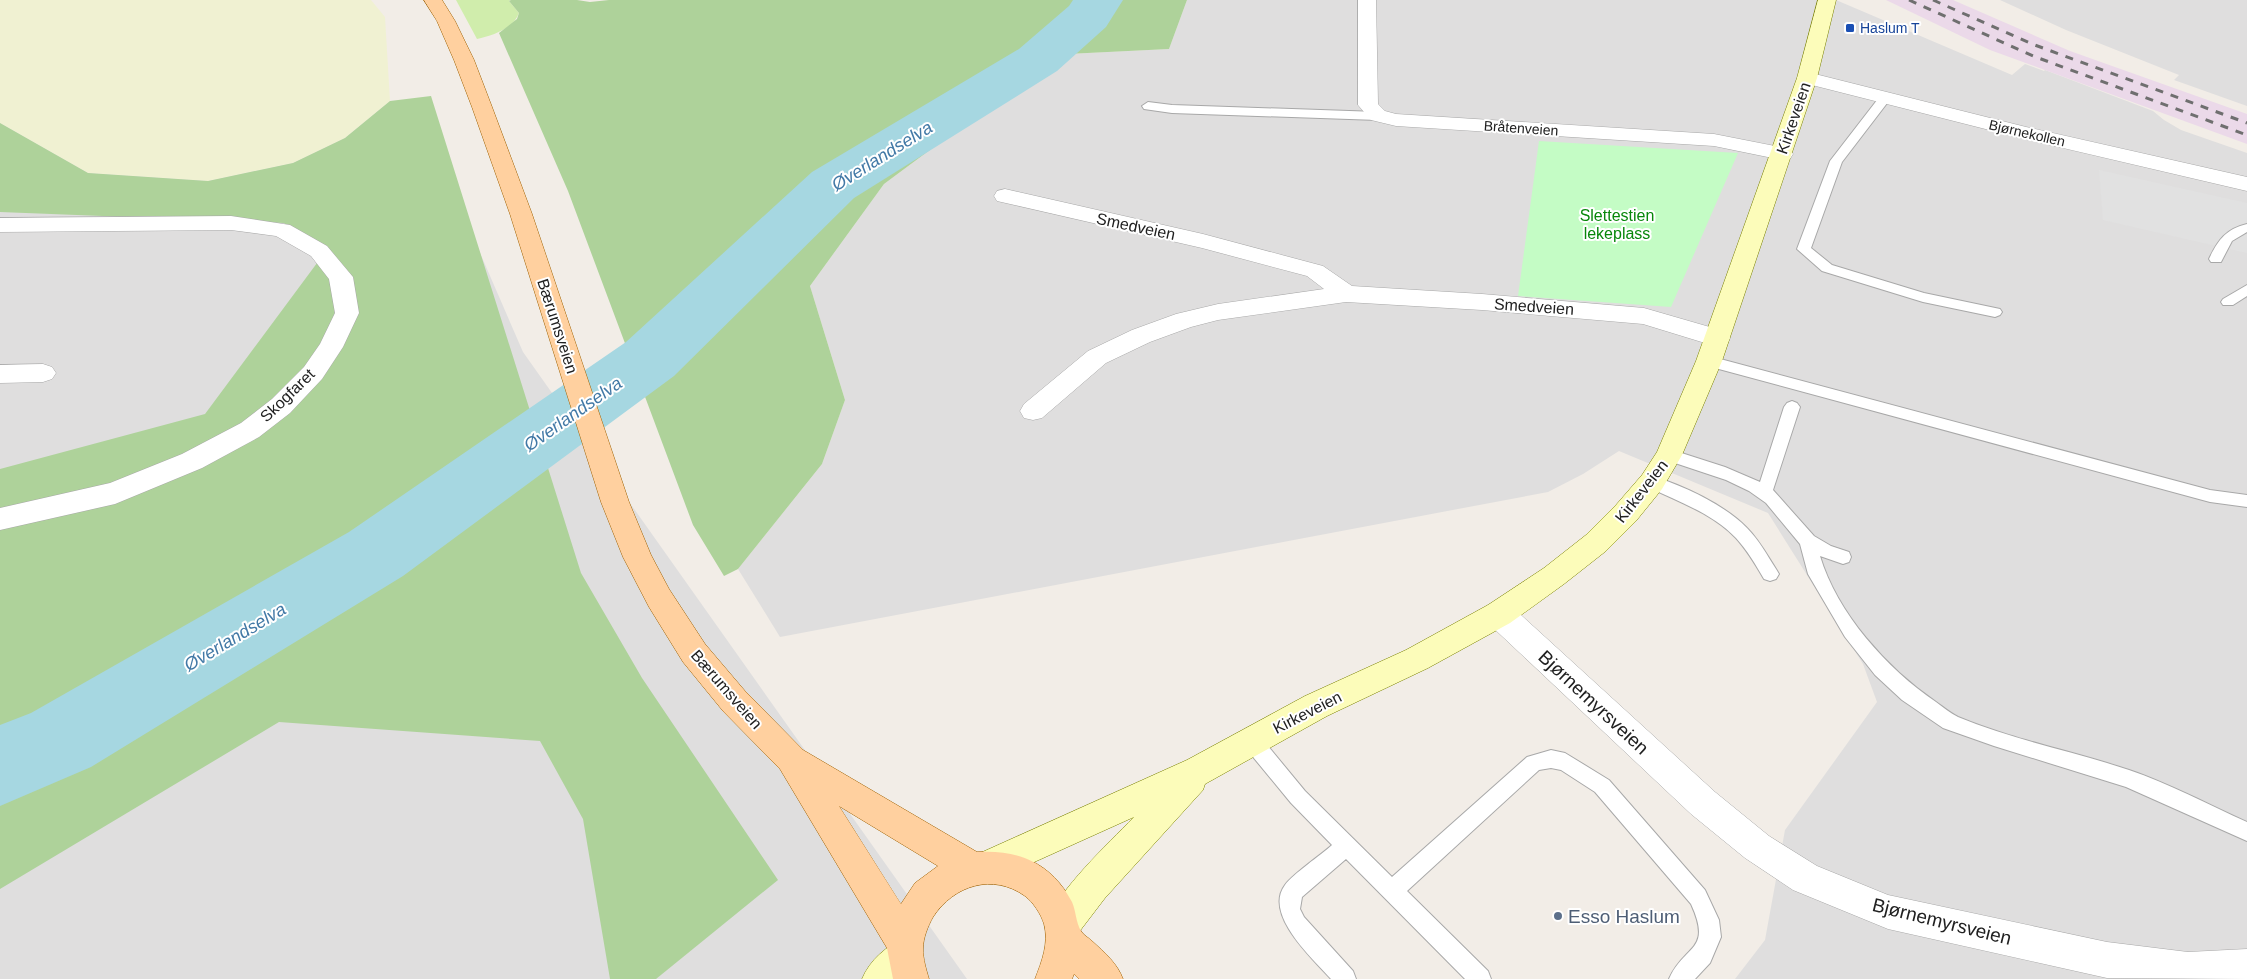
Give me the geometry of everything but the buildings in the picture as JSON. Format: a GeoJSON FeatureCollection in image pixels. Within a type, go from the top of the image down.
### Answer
{"type":"FeatureCollection","features":[{"type":"Feature","properties":{"kind":"main road","name":"Bærumsveien"},"geometry":{"type":"LineString","coordinates":[[433,0],[446,21],[479,99],[521,214],[615,502],[637,558],[659,598],[694,652],[734,701],[791,759],[981,867]]}},
{"type":"Feature","properties":{"kind":"main road","name":"Kirkeveien"},"geometry":{"type":"LineString","coordinates":[[981,867],[1199,771],[1251,740],[1316,706],[1417,659],[1499,614],[1596,544],[1652,482],[1669,455],[1713,349],[1782,154],[1807,78],[1827,0]]}},
{"type":"Feature","properties":{"kind":"main road","name":"Bærumsveien"},"geometry":{"type":"LineString","coordinates":[[791,759],[900,965]]}},
{"type":"Feature","properties":{"kind":"main road","name":"Kirkeveien"},"geometry":{"type":"LineString","coordinates":[[1064,931],[1093,886],[1199,771]]}},
{"type":"Feature","properties":{"kind":"main road"},"geometry":{"type":"LineString","coordinates":[[900,965],[912,917],[927,895],[948,878],[981,867],[1015,870],[1036,882],[1053,900],[1064,931],[1105,979]]}},
{"type":"Feature","properties":{"kind":"main road"},"geometry":{"type":"LineString","coordinates":[[1053,979],[1060,966],[1064,931]]}},
{"type":"Feature","properties":{"kind":"street"},"geometry":{"type":"LineString","coordinates":[[1367,0],[1368,105],[1378,116]]}},
{"type":"Feature","properties":{"kind":"street","name":"Bjørnekollen"},"geometry":{"type":"LineString","coordinates":[[1807,78],[2247,184]]}},
{"type":"Feature","properties":{"kind":"street","name":"Bråtenveien"},"geometry":{"type":"LineString","coordinates":[[1378,116],[1396,120],[1714,140],[1748,145],[1782,154]]}},
{"type":"Feature","properties":{"kind":"street","name":"Smedveien"},"geometry":{"type":"LineString","coordinates":[[1005,196],[1203,241],[1315,270],[1346,294]]}},
{"type":"Feature","properties":{"kind":"street","name":"Skogfaret"},"geometry":{"type":"LineString","coordinates":[[0,225],[231,223],[282,230],[319,251],[341,277],[346,313],[330,347],[313,373],[281,406],[250,430],[192,461],[115,493],[0,520]]}},
{"type":"Feature","properties":{"kind":"street","name":"Smedveien"},"geometry":{"type":"LineString","coordinates":[[1033,411],[1097,357],[1141,336],[1185,320],[1218,312],[1346,294],[1482,302],[1644,316],[1713,349]]}},
{"type":"Feature","properties":{"kind":"street"},"geometry":{"type":"LineString","coordinates":[[0,374],[43,373]]}},
{"type":"Feature","properties":{"kind":"street","name":"Bjørnemyrsveien"},"geometry":{"type":"LineString","coordinates":[[1499,614],[1703,803],[1757,847],[1805,878],[1888,912],[2107,960],[2188,970],[2247,967]]}},
{"type":"Feature","properties":{"kind":"lane"},"geometry":{"type":"LineString","coordinates":[[1885,98],[1836,161],[1804,249],[1827,268],[1922,297],[1996,312]]}},
{"type":"Feature","properties":{"kind":"lane"},"geometry":{"type":"LineString","coordinates":[[1148,106],[1172,109],[1322,116],[1378,116]]}},
{"type":"Feature","properties":{"kind":"lane"},"geometry":{"type":"LineString","coordinates":[[2216,259],[2226,236],[2236,229],[2247,228]]}},
{"type":"Feature","properties":{"kind":"lane"},"geometry":{"type":"LineString","coordinates":[[2228,302],[2247,290]]}},
{"type":"Feature","properties":{"kind":"lane"},"geometry":{"type":"LineString","coordinates":[[1713,349],[2210,496],[2247,501]]}},
{"type":"Feature","properties":{"kind":"lane"},"geometry":{"type":"LineString","coordinates":[[1764,493],[1792,407]]}},
{"type":"Feature","properties":{"kind":"lane"},"geometry":{"type":"LineString","coordinates":[[1669,455],[1732,477],[1764,493],[1780,506],[1807,540],[1826,552],[1843,557]]}},
{"type":"Feature","properties":{"kind":"lane"},"geometry":{"type":"LineString","coordinates":[[1652,482],[1708,509],[1738,529],[1751,543],[1770,574]]}},
{"type":"Feature","properties":{"kind":"lane"},"geometry":{"type":"LineString","coordinates":[[1807,540],[1817,574],[1851,632],[1881,669],[1909,694],[1950,722],[1994,738],[2130,779],[2247,832]]}},
{"type":"Feature","properties":{"kind":"lane"},"geometry":{"type":"LineString","coordinates":[[1251,740],[1298,797],[1480,979]]}},
{"type":"Feature","properties":{"kind":"lane"},"geometry":{"type":"LineString","coordinates":[[1391,892],[1534,763],[1551,758],[1565,762],[1602,786],[1698,897],[1709,920],[1710,936],[1702,955],[1680,979]]}},
{"type":"Feature","properties":{"kind":"lane"},"geometry":{"type":"LineString","coordinates":[[1345,979],[1296,924],[1290,909],[1292,892],[1346,846]]}},
{"type":"Feature","properties":{"kind":"shaded area"},"geometry":{"type":"Polygon","coordinates":[[[1187,0],[1836,0],[2012,75],[2025,64],[2045,70],[2153,111],[2181,130],[2247,153],[2247,979],[1735,979],[1765,940],[1785,830],[1877,702],[1863,664],[1768,513],[1619,451],[1583,474],[1548,492],[780,637],[738,569],[822,464],[845,400],[810,286],[884,184],[977,115],[1067,54],[1169,49],[1187,0]]]}},
{"type":"Feature","properties":{"kind":"shaded area"},"geometry":{"type":"Polygon","coordinates":[[[1886,0],[1953,0],[2070,51],[2247,114],[2247,144],[1990,50],[1886,0]]]}},
{"type":"Feature","properties":{"kind":"shaded area"},"geometry":{"type":"Polygon","coordinates":[[[2000,0],[2247,0],[2247,106],[2174,80],[2179,75],[2066,30],[2000,0]]]}},
{"type":"Feature","properties":{"kind":"shaded area"},"geometry":{"type":"Polygon","coordinates":[[[390,101],[419,112],[523,352],[967,979],[0,979],[0,123],[88,173],[208,181],[293,163],[345,138],[390,101]]]}},
{"type":"Feature","properties":{"kind":"shaded area"},"geometry":{"type":"Polygon","coordinates":[[[2099,170],[2247,203],[2247,253],[2103,220],[2099,170]]]}},
{"type":"Feature","properties":{"kind":"green space"},"geometry":{"type":"Polygon","coordinates":[[[0,0],[371,0],[385,17],[390,101],[345,138],[293,163],[208,181],[88,173],[0,123],[0,0]]]}},
{"type":"Feature","properties":{"kind":"green space"},"geometry":{"type":"Polygon","coordinates":[[[456,0],[511,0],[509,1],[519,13],[516,19],[507,27],[477,39],[456,0]]]}},
{"type":"Feature","properties":{"kind":"green space"},"geometry":{"type":"Polygon","coordinates":[[[577,0],[590,2],[609,0],[1187,0],[1169,49],[1067,54],[977,115],[884,184],[810,286],[845,400],[822,464],[738,569],[724,576],[693,525],[568,191],[499,33],[517,19],[519,13],[509,1],[577,0]]]}},
{"type":"Feature","properties":{"kind":"green space"},"geometry":{"type":"Polygon","coordinates":[[[431,96],[581,573],[642,678],[778,880],[656,979],[610,979],[583,819],[540,741],[279,722],[0,889],[0,469],[205,414],[320,259],[284,223],[0,212],[0,123],[88,173],[208,181],[293,163],[345,138],[390,101],[431,96]]]}},
{"type":"Feature","properties":{"kind":"green space","name":"Slettestien lekeplass"},"geometry":{"type":"Polygon","coordinates":[[[1539,141],[1738,153],[1671,307],[1518,296],[1539,141]]]}},
{"type":"Feature","properties":{"kind":"waterway","name":"Øverlandselva"},"geometry":{"type":"LineString","coordinates":[[0,766],[61,740],[376,554],[650,359],[833,185],[1038,60],[1088,16],[1098,0]]}},
{"type":"Feature","properties":{"kind":"railway"},"geometry":{"type":"LineString","coordinates":[[1909,0],[2033,56],[2247,135]]}},
{"type":"Feature","properties":{"kind":"railway"},"geometry":{"type":"LineString","coordinates":[[1933,0],[2032,44],[2247,123]]}},
{"type":"Feature","properties":{"kind":"place","name":"Haslum T"},"geometry":{"type":"Point","coordinates":[1850,28]}},
{"type":"Feature","properties":{"kind":"place","name":"Esso Haslum"},"geometry":{"type":"Point","coordinates":[1558,916]}}]}
